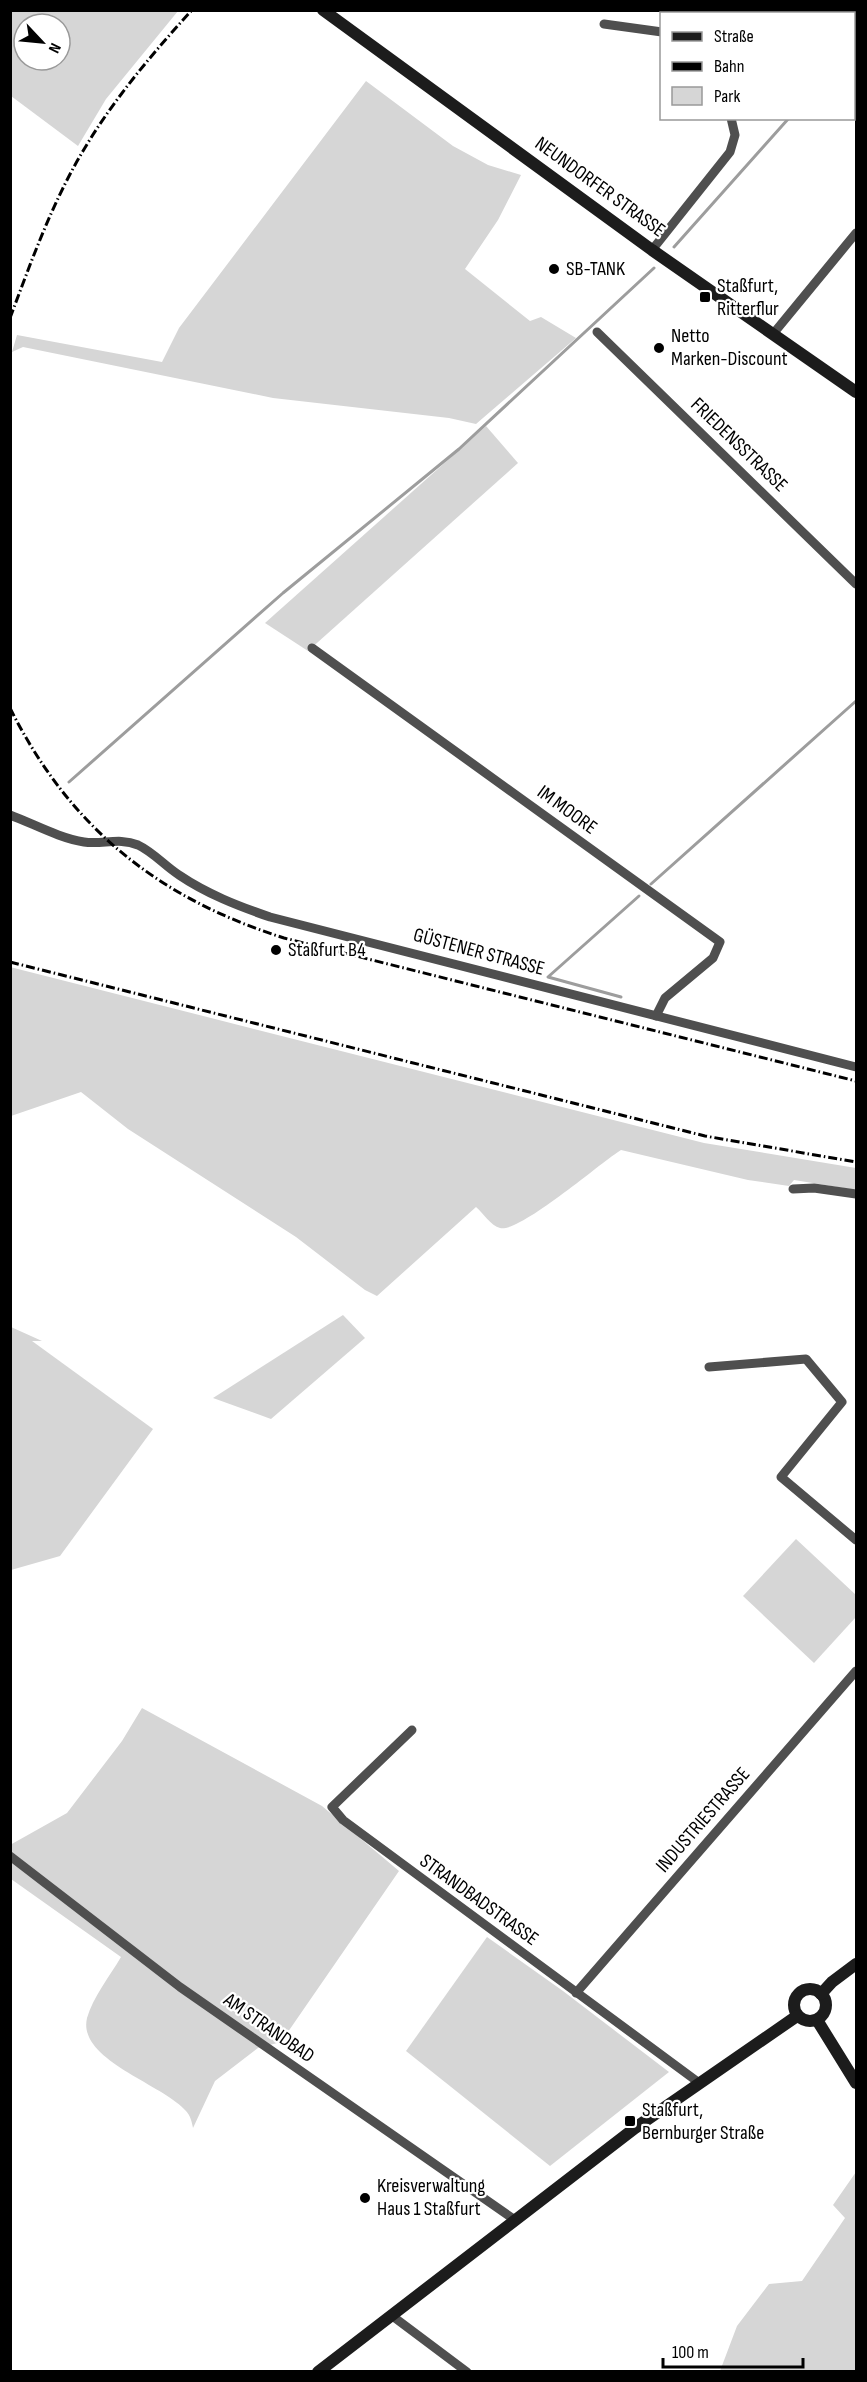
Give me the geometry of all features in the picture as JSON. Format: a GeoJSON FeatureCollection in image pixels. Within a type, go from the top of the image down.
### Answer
{"type":"FeatureCollection","features":[{"type":"Feature","properties":{"kind":"main road","name":"NEUNDORFER STRASSE"},"geometry":{"type":"LineString","coordinates":[[322,10],[652,250],[856,392]]}},
{"type":"Feature","properties":{"kind":"main road"},"geometry":{"type":"LineString","coordinates":[[822,1994],[832,1982],[856,1964]]}},
{"type":"Feature","properties":{"kind":"main road"},"geometry":{"type":"LineString","coordinates":[[797,2016],[794,2000],[800,1992],[809,1989],[822,1994]]}},
{"type":"Feature","properties":{"kind":"main road"},"geometry":{"type":"LineString","coordinates":[[797,2016],[808,2022],[817,2020],[826,2008],[822,1994]]}},
{"type":"Feature","properties":{"kind":"main road"},"geometry":{"type":"LineString","coordinates":[[318,2372],[699,2082],[797,2016]]}},
{"type":"Feature","properties":{"kind":"main road"},"geometry":{"type":"LineString","coordinates":[[817,2020],[856,2083]]}},
{"type":"Feature","properties":{"kind":"street"},"geometry":{"type":"LineString","coordinates":[[604,24],[660,32]]}},
{"type":"Feature","properties":{"kind":"street"},"geometry":{"type":"LineString","coordinates":[[652,250],[730,152],[735,135],[731,120]]}},
{"type":"Feature","properties":{"kind":"street"},"geometry":{"type":"LineString","coordinates":[[773,334],[856,233]]}},
{"type":"Feature","properties":{"kind":"street","name":"FRIEDENSSTRASSE"},"geometry":{"type":"LineString","coordinates":[[597,332],[856,584]]}},
{"type":"Feature","properties":{"kind":"street","name":"IM MOORE"},"geometry":{"type":"LineString","coordinates":[[312,648],[720,942],[713,958],[665,998],[656,1017]]}},
{"type":"Feature","properties":{"kind":"street","name":"GÜSTENER STRASSE"},"geometry":{"type":"LineString","coordinates":[[10,815],[73,840],[87,843],[108,840],[126,841],[141,846],[178,875],[207,892],[270,917],[856,1067]]}},
{"type":"Feature","properties":{"kind":"street"},"geometry":{"type":"LineString","coordinates":[[793,1189],[814,1188],[856,1194]]}},
{"type":"Feature","properties":{"kind":"street"},"geometry":{"type":"LineString","coordinates":[[709,1367],[806,1359],[842,1402],[781,1478],[856,1540]]}},
{"type":"Feature","properties":{"kind":"street","name":"INDUSTRIESTRASSE"},"geometry":{"type":"LineString","coordinates":[[576,1994],[856,1671]]}},
{"type":"Feature","properties":{"kind":"street","name":"STRANDBADSTRASSE"},"geometry":{"type":"LineString","coordinates":[[412,1730],[332,1807],[343,1821],[699,2082]]}},
{"type":"Feature","properties":{"kind":"street","name":"AM STRANDBAD"},"geometry":{"type":"LineString","coordinates":[[10,1856],[180,1987],[515,2220]]}},
{"type":"Feature","properties":{"kind":"street"},"geometry":{"type":"LineString","coordinates":[[391,2315],[467,2372]]}},
{"type":"Feature","properties":{"kind":"green space"},"geometry":{"type":"Polygon","coordinates":[[[11,10],[178,10],[106,99],[78,146],[11,96],[11,10]]]}},
{"type":"Feature","properties":{"kind":"green space"},"geometry":{"type":"Polygon","coordinates":[[[366,81],[453,146],[488,165],[521,175],[498,220],[465,269],[530,321],[541,317],[576,338],[476,424],[449,418],[273,398],[23,347],[12,352],[17,335],[162,362],[179,328],[366,81]]]}},
{"type":"Feature","properties":{"kind":"green space"},"geometry":{"type":"Polygon","coordinates":[[[486,426],[518,463],[308,651],[265,623],[486,426]]]}},
{"type":"Feature","properties":{"kind":"green space"},"geometry":{"type":"Polygon","coordinates":[[[10,967],[704,1143],[856,1168],[856,1190],[794,1180],[789,1186],[748,1180],[621,1150],[542,1209],[510,1227],[497,1227],[476,1207],[377,1296],[365,1290],[296,1237],[128,1129],[81,1092],[11,1116],[10,967]]]}},
{"type":"Feature","properties":{"kind":"green space"},"geometry":{"type":"Polygon","coordinates":[[[343,1315],[365,1338],[271,1419],[213,1398],[343,1315]]]}},
{"type":"Feature","properties":{"kind":"green space"},"geometry":{"type":"Polygon","coordinates":[[[11,1327],[42,1341],[32,1341],[153,1429],[60,1556],[11,1570],[11,1327]]]}},
{"type":"Feature","properties":{"kind":"green space"},"geometry":{"type":"Polygon","coordinates":[[[796,1539],[856,1595],[856,1617],[814,1663],[743,1596],[796,1539]]]}},
{"type":"Feature","properties":{"kind":"green space"},"geometry":{"type":"Polygon","coordinates":[[[142,1708],[322,1806],[399,1871],[281,2042],[258,2048],[215,2081],[193,2128],[189,2114],[175,2101],[108,2059],[95,2046],[87,2033],[87,2018],[97,1994],[121,1957],[11,1879],[10,1845],[67,1813],[122,1741],[142,1708]]]}},
{"type":"Feature","properties":{"kind":"green space"},"geometry":{"type":"Polygon","coordinates":[[[487,1937],[563,1991],[669,2072],[550,2166],[406,2051],[487,1937]]]}},
{"type":"Feature","properties":{"kind":"green space"},"geometry":{"type":"Polygon","coordinates":[[[856,2172],[856,2371],[720,2371],[737,2326],[769,2284],[802,2281],[845,2218],[833,2205],[856,2172]]]}},
{"type":"Feature","properties":{"kind":"waterway"},"geometry":{"type":"LineString","coordinates":[[674,247],[787,120]]}},
{"type":"Feature","properties":{"kind":"waterway"},"geometry":{"type":"LineString","coordinates":[[69,782],[283,593],[459,449],[654,268]]}},
{"type":"Feature","properties":{"kind":"waterway"},"geometry":{"type":"LineString","coordinates":[[651,884],[856,701]]}},
{"type":"Feature","properties":{"kind":"waterway"},"geometry":{"type":"LineString","coordinates":[[621,997],[548,977],[639,896]]}},
{"type":"Feature","properties":{"kind":"railway"},"geometry":{"type":"LineString","coordinates":[[10,318],[52,212],[83,151],[134,78],[192,10]]}},
{"type":"Feature","properties":{"kind":"railway"},"geometry":{"type":"LineString","coordinates":[[10,708],[34,751],[60,789],[90,823],[122,853],[158,879],[196,902],[239,922],[284,938],[856,1081]]}},
{"type":"Feature","properties":{"kind":"railway"},"geometry":{"type":"LineString","coordinates":[[10,962],[705,1136],[856,1162]]}},
{"type":"Feature","properties":{"kind":"place","name":"SB-TANK"},"geometry":{"type":"Point","coordinates":[554,269]}},
{"type":"Feature","properties":{"kind":"place","name":"Staßfurt, Ritterflur"},"geometry":{"type":"Point","coordinates":[705,297]}},
{"type":"Feature","properties":{"kind":"place","name":"Netto Marken-Discount"},"geometry":{"type":"Point","coordinates":[659,348]}},
{"type":"Feature","properties":{"kind":"place","name":"Staßfurt B4"},"geometry":{"type":"Point","coordinates":[276,950]}},
{"type":"Feature","properties":{"kind":"place","name":"Staßfurt, Bernburger Straße"},"geometry":{"type":"Point","coordinates":[630,2121]}},
{"type":"Feature","properties":{"kind":"place","name":"Kreisverwaltung Haus 1 Staßfurt"},"geometry":{"type":"Point","coordinates":[365,2198]}}]}
